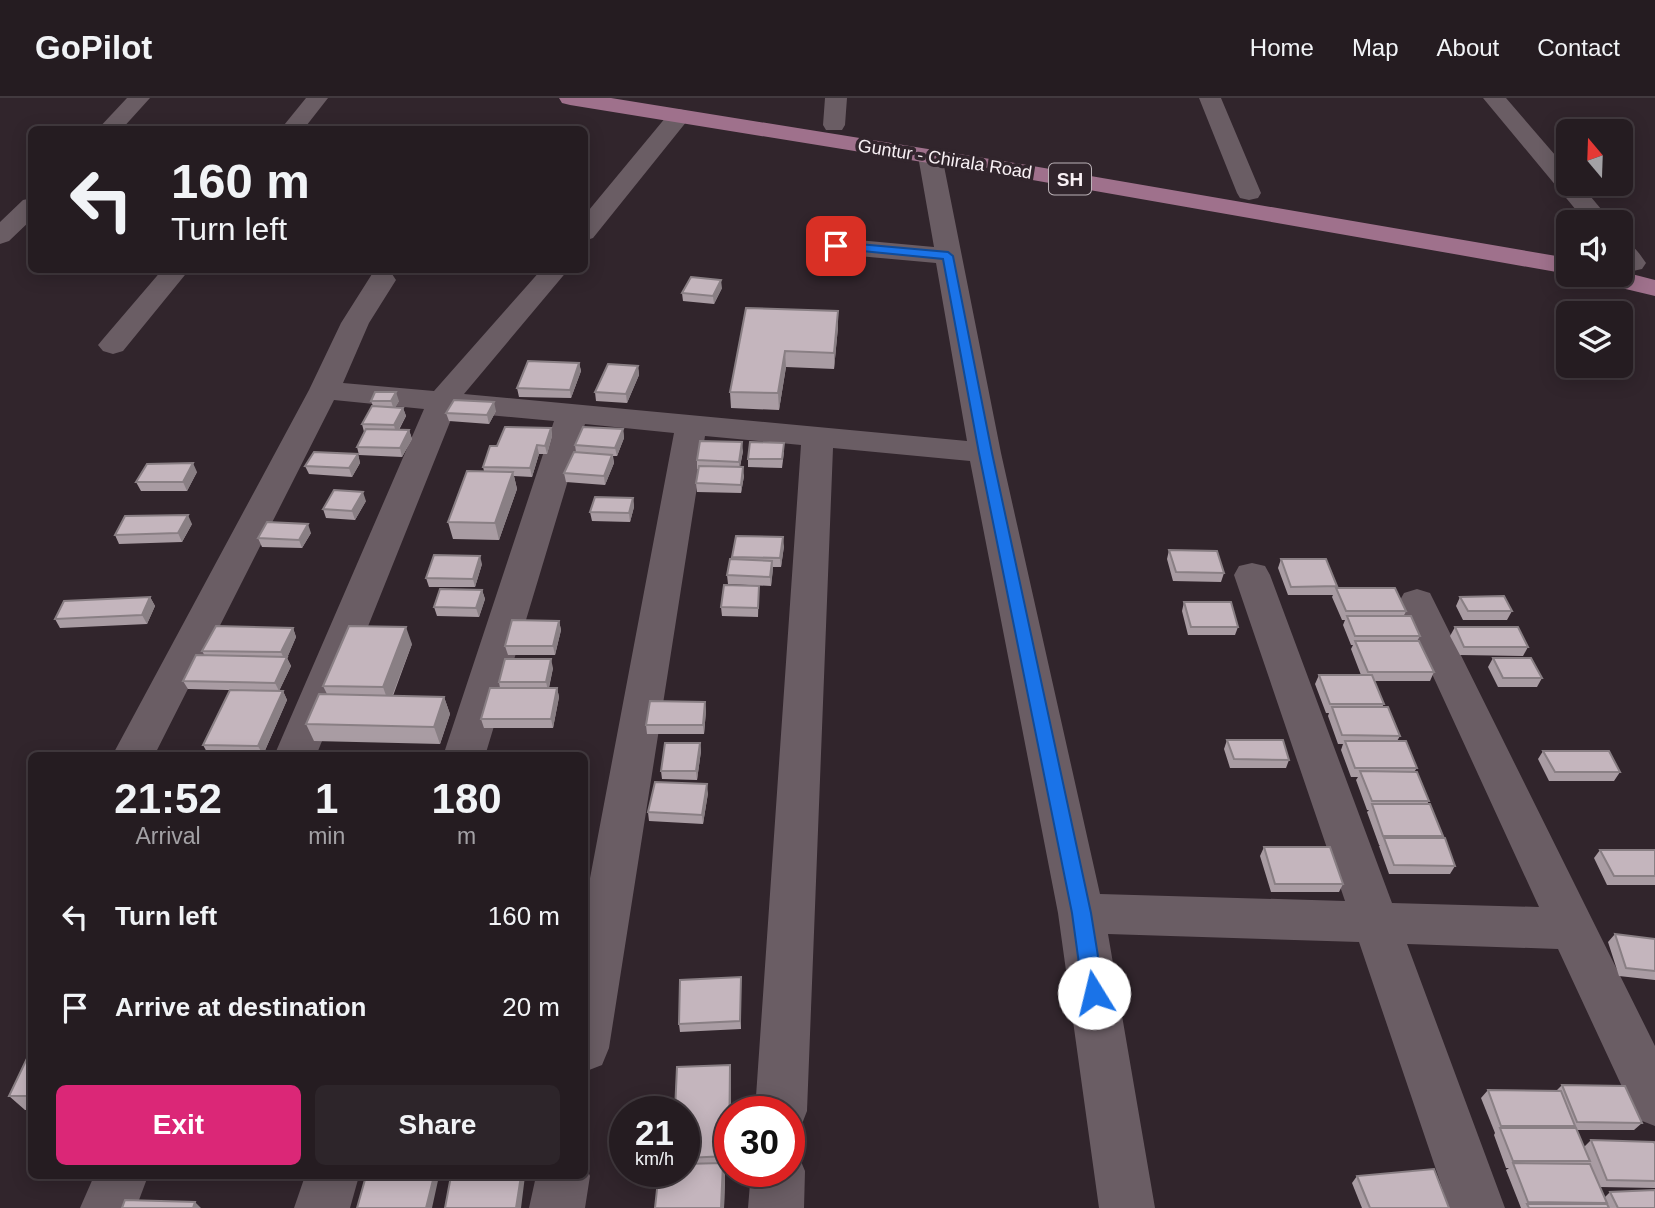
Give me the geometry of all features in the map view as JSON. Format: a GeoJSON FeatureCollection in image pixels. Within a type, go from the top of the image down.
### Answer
{"type":"FeatureCollection","features":[{"type":"Feature","properties":{"kind":"main road","name":"Guntur - Chirala Road"},"geometry":{"type":"LineString","coordinates":[[570,98],[834,125],[939,139],[1556,247]]}},
{"type":"Feature","properties":{"kind":"main road","name":"Guntur - Chirala Road"},"geometry":{"type":"LineString","coordinates":[[671,107],[929,156],[1556,264]]}},
{"type":"Feature","properties":{"kind":"main road"},"geometry":{"type":"LineString","coordinates":[[1633,283],[1655,288]]}},
{"type":"Feature","properties":{"kind":"street"},"geometry":{"type":"LineString","coordinates":[[112,126],[139,98]]}},
{"type":"Feature","properties":{"kind":"street"},"geometry":{"type":"LineString","coordinates":[[294,126],[317,98]]}},
{"type":"Feature","properties":{"kind":"street"},"geometry":{"type":"LineString","coordinates":[[834,125],[836,98]]}},
{"type":"Feature","properties":{"kind":"street"},"geometry":{"type":"LineString","coordinates":[[1210,98],[1249,193]]}},
{"type":"Feature","properties":{"kind":"street"},"geometry":{"type":"LineString","coordinates":[[1494,98],[1589,210]]}},
{"type":"Feature","properties":{"kind":"street"},"geometry":{"type":"LineString","coordinates":[[588,227],[671,107]]}},
{"type":"Feature","properties":{"kind":"street"},"geometry":{"type":"LineString","coordinates":[[929,156],[985,453],[1081,913],[1127,1208]]}},
{"type":"Feature","properties":{"kind":"street"},"geometry":{"type":"LineString","coordinates":[[0,236],[28,209]]}},
{"type":"Feature","properties":{"kind":"street"},"geometry":{"type":"LineString","coordinates":[[836,246],[948,256]]}},
{"type":"Feature","properties":{"kind":"street"},"geometry":{"type":"LineString","coordinates":[[113,345],[173,273]]}},
{"type":"Feature","properties":{"kind":"street"},"geometry":{"type":"LineString","coordinates":[[297,752],[443,400],[552,273]]}},
{"type":"Feature","properties":{"kind":"street"},"geometry":{"type":"LineString","coordinates":[[135,752],[324,390],[355,323],[382,280]]}},
{"type":"Feature","properties":{"kind":"street"},"geometry":{"type":"LineString","coordinates":[[324,390],[985,453]]}},
{"type":"Feature","properties":{"kind":"street"},"geometry":{"type":"LineString","coordinates":[[465,752],[573,412]]}},
{"type":"Feature","properties":{"kind":"street"},"geometry":{"type":"LineString","coordinates":[[588,1025],[691,424]]}},
{"type":"Feature","properties":{"kind":"street"},"geometry":{"type":"LineString","coordinates":[[782,1096],[818,436]]}},
{"type":"Feature","properties":{"kind":"street"},"geometry":{"type":"LineString","coordinates":[[1252,575],[1477,1208]]}},
{"type":"Feature","properties":{"kind":"street"},"geometry":{"type":"LineString","coordinates":[[1417,602],[1655,1101]]}},
{"type":"Feature","properties":{"kind":"street"},"geometry":{"type":"LineString","coordinates":[[1081,913],[1572,929]]}},
{"type":"Feature","properties":{"kind":"street"},"geometry":{"type":"LineString","coordinates":[[108,1208],[120,1179]]}},
{"type":"Feature","properties":{"kind":"street"},"geometry":{"type":"LineString","coordinates":[[322,1208],[331,1179]]}},
{"type":"Feature","properties":{"kind":"street"},"geometry":{"type":"LineString","coordinates":[[557,1208],[562,1179]]}},
{"type":"Feature","properties":{"kind":"street"},"geometry":{"type":"LineString","coordinates":[[775,1208],[777,1187]]}},
{"type":"Feature","properties":{"kind":"building"},"geometry":{"type":"Polygon","coordinates":[[[691,277],[721,280],[713,296],[682,293],[691,277]]]}},
{"type":"Feature","properties":{"kind":"building"},"geometry":{"type":"Polygon","coordinates":[[[746,308],[838,311],[834,353],[785,351],[778,393],[730,392],[746,308]]]}},
{"type":"Feature","properties":{"kind":"building"},"geometry":{"type":"Polygon","coordinates":[[[528,361],[579,363],[570,390],[517,388],[528,361]]]}},
{"type":"Feature","properties":{"kind":"building"},"geometry":{"type":"Polygon","coordinates":[[[608,364],[638,366],[626,394],[595,392],[608,364]]]}},
{"type":"Feature","properties":{"kind":"building"},"geometry":{"type":"Polygon","coordinates":[[[375,392],[396,392],[391,401],[371,401],[375,392]]]}},
{"type":"Feature","properties":{"kind":"building"},"geometry":{"type":"Polygon","coordinates":[[[454,400],[494,402],[487,415],[446,413],[454,400]]]}},
{"type":"Feature","properties":{"kind":"building"},"geometry":{"type":"Polygon","coordinates":[[[372,406],[403,408],[394,425],[362,424],[372,406]]]}},
{"type":"Feature","properties":{"kind":"building"},"geometry":{"type":"Polygon","coordinates":[[[505,427],[551,428],[545,446],[537,445],[530,468],[483,467],[490,446],[497,446],[505,427]]]}},
{"type":"Feature","properties":{"kind":"building"},"geometry":{"type":"Polygon","coordinates":[[[583,427],[623,429],[615,448],[575,445],[583,427]]]}},
{"type":"Feature","properties":{"kind":"building"},"geometry":{"type":"Polygon","coordinates":[[[366,429],[409,430],[400,448],[357,447],[366,429]]]}},
{"type":"Feature","properties":{"kind":"building"},"geometry":{"type":"Polygon","coordinates":[[[700,441],[742,442],[739,462],[697,460],[700,441]]]}},
{"type":"Feature","properties":{"kind":"building"},"geometry":{"type":"Polygon","coordinates":[[[750,442],[784,443],[782,459],[748,459],[750,442]]]}},
{"type":"Feature","properties":{"kind":"building"},"geometry":{"type":"Polygon","coordinates":[[[314,452],[358,454],[349,468],[305,466],[314,452]]]}},
{"type":"Feature","properties":{"kind":"building"},"geometry":{"type":"Polygon","coordinates":[[[574,452],[612,455],[604,476],[564,473],[574,452]]]}},
{"type":"Feature","properties":{"kind":"building"},"geometry":{"type":"Polygon","coordinates":[[[193,463],[183,482],[136,482],[147,464],[193,463]]]}},
{"type":"Feature","properties":{"kind":"building"},"geometry":{"type":"Polygon","coordinates":[[[699,466],[743,467],[741,485],[696,483],[699,466]]]}},
{"type":"Feature","properties":{"kind":"building"},"geometry":{"type":"Polygon","coordinates":[[[467,471],[513,472],[495,523],[448,522],[467,471]]]}},
{"type":"Feature","properties":{"kind":"building"},"geometry":{"type":"Polygon","coordinates":[[[334,490],[363,492],[352,511],[323,509],[334,490]]]}},
{"type":"Feature","properties":{"kind":"building"},"geometry":{"type":"Polygon","coordinates":[[[595,497],[633,498],[629,513],[590,512],[595,497]]]}},
{"type":"Feature","properties":{"kind":"building"},"geometry":{"type":"Polygon","coordinates":[[[188,515],[178,533],[115,535],[125,516],[188,515]]]}},
{"type":"Feature","properties":{"kind":"building"},"geometry":{"type":"Polygon","coordinates":[[[267,522],[308,524],[299,540],[258,538],[267,522]]]}},
{"type":"Feature","properties":{"kind":"building"},"geometry":{"type":"Polygon","coordinates":[[[736,536],[783,537],[780,558],[732,557],[736,536]]]}},
{"type":"Feature","properties":{"kind":"building"},"geometry":{"type":"Polygon","coordinates":[[[1169,550],[1217,551],[1224,573],[1176,572],[1169,550]]]}},
{"type":"Feature","properties":{"kind":"building"},"geometry":{"type":"Polygon","coordinates":[[[434,555],[480,556],[473,579],[426,578],[434,555]]]}},
{"type":"Feature","properties":{"kind":"building"},"geometry":{"type":"Polygon","coordinates":[[[730,559],[772,561],[770,577],[727,575],[730,559]]]}},
{"type":"Feature","properties":{"kind":"building"},"geometry":{"type":"Polygon","coordinates":[[[1281,559],[1326,559],[1337,586],[1291,587],[1281,559]]]}},
{"type":"Feature","properties":{"kind":"building"},"geometry":{"type":"Polygon","coordinates":[[[724,585],[759,586],[758,608],[721,607],[724,585]]]}},
{"type":"Feature","properties":{"kind":"building"},"geometry":{"type":"Polygon","coordinates":[[[1336,588],[1395,588],[1406,611],[1346,611],[1336,588]]]}},
{"type":"Feature","properties":{"kind":"building"},"geometry":{"type":"Polygon","coordinates":[[[440,589],[482,590],[476,608],[434,607],[440,589]]]}},
{"type":"Feature","properties":{"kind":"building"},"geometry":{"type":"Polygon","coordinates":[[[1504,596],[1512,611],[1468,611],[1460,597],[1504,596]]]}},
{"type":"Feature","properties":{"kind":"building"},"geometry":{"type":"Polygon","coordinates":[[[150,597],[142,615],[55,619],[64,601],[150,597]]]}},
{"type":"Feature","properties":{"kind":"building"},"geometry":{"type":"Polygon","coordinates":[[[1184,602],[1231,602],[1238,627],[1191,627],[1184,602]]]}},
{"type":"Feature","properties":{"kind":"building"},"geometry":{"type":"Polygon","coordinates":[[[1347,616],[1411,616],[1420,636],[1355,636],[1347,616]]]}},
{"type":"Feature","properties":{"kind":"building"},"geometry":{"type":"Polygon","coordinates":[[[512,620],[559,621],[553,646],[505,646],[512,620]]]}},
{"type":"Feature","properties":{"kind":"building"},"geometry":{"type":"Polygon","coordinates":[[[216,626],[293,628],[281,652],[202,651],[216,626]]]}},
{"type":"Feature","properties":{"kind":"building"},"geometry":{"type":"Polygon","coordinates":[[[349,626],[406,627],[383,687],[323,686],[349,626]]]}},
{"type":"Feature","properties":{"kind":"building"},"geometry":{"type":"Polygon","coordinates":[[[1455,627],[1518,627],[1528,647],[1464,647],[1455,627]]]}},
{"type":"Feature","properties":{"kind":"building"},"geometry":{"type":"Polygon","coordinates":[[[1355,641],[1419,641],[1434,672],[1368,672],[1355,641]]]}},
{"type":"Feature","properties":{"kind":"building"},"geometry":{"type":"Polygon","coordinates":[[[196,655],[287,657],[275,683],[183,681],[196,655]]]}},
{"type":"Feature","properties":{"kind":"building"},"geometry":{"type":"Polygon","coordinates":[[[1493,658],[1531,658],[1542,678],[1503,678],[1493,658]]]}},
{"type":"Feature","properties":{"kind":"building"},"geometry":{"type":"Polygon","coordinates":[[[505,659],[551,659],[546,682],[499,682],[505,659]]]}},
{"type":"Feature","properties":{"kind":"building"},"geometry":{"type":"Polygon","coordinates":[[[1319,675],[1372,675],[1384,704],[1330,704],[1319,675]]]}},
{"type":"Feature","properties":{"kind":"building"},"geometry":{"type":"Polygon","coordinates":[[[490,688],[557,688],[551,719],[481,719],[490,688]]]}},
{"type":"Feature","properties":{"kind":"building"},"geometry":{"type":"Polygon","coordinates":[[[230,690],[283,691],[258,746],[203,745],[230,690]]]}},
{"type":"Feature","properties":{"kind":"building"},"geometry":{"type":"Polygon","coordinates":[[[319,694],[444,697],[434,727],[306,724],[319,694]]]}},
{"type":"Feature","properties":{"kind":"building"},"geometry":{"type":"Polygon","coordinates":[[[650,701],[705,702],[703,725],[646,725],[650,701]]]}},
{"type":"Feature","properties":{"kind":"building"},"geometry":{"type":"Polygon","coordinates":[[[1332,707],[1388,707],[1400,736],[1342,735],[1332,707]]]}},
{"type":"Feature","properties":{"kind":"building"},"geometry":{"type":"Polygon","coordinates":[[[1227,740],[1283,740],[1289,760],[1234,759],[1227,740]]]}},
{"type":"Feature","properties":{"kind":"building"},"geometry":{"type":"Polygon","coordinates":[[[1345,741],[1406,741],[1417,768],[1355,768],[1345,741]]]}},
{"type":"Feature","properties":{"kind":"building"},"geometry":{"type":"Polygon","coordinates":[[[665,743],[700,743],[696,771],[661,771],[665,743]]]}},
{"type":"Feature","properties":{"kind":"building"},"geometry":{"type":"Polygon","coordinates":[[[1543,751],[1609,751],[1620,772],[1555,772],[1543,751]]]}},
{"type":"Feature","properties":{"kind":"building"},"geometry":{"type":"Polygon","coordinates":[[[1360,771],[1417,772],[1429,801],[1372,801],[1360,771]]]}},
{"type":"Feature","properties":{"kind":"building"},"geometry":{"type":"Polygon","coordinates":[[[655,782],[707,784],[702,815],[648,812],[655,782]]]}},
{"type":"Feature","properties":{"kind":"building"},"geometry":{"type":"Polygon","coordinates":[[[1372,804],[1430,804],[1443,836],[1383,836],[1372,804]]]}},
{"type":"Feature","properties":{"kind":"building"},"geometry":{"type":"Polygon","coordinates":[[[1384,838],[1445,838],[1455,866],[1394,865],[1384,838]]]}},
{"type":"Feature","properties":{"kind":"building"},"geometry":{"type":"Polygon","coordinates":[[[1264,847],[1330,847],[1343,884],[1275,884],[1264,847]]]}},
{"type":"Feature","properties":{"kind":"building"},"geometry":{"type":"Polygon","coordinates":[[[1600,850],[1655,850],[1655,876],[1614,876],[1600,850]]]}},
{"type":"Feature","properties":{"kind":"building"},"geometry":{"type":"Polygon","coordinates":[[[1615,934],[1655,939],[1655,971],[1626,968],[1615,934]]]}},
{"type":"Feature","properties":{"kind":"building"},"geometry":{"type":"Polygon","coordinates":[[[741,977],[740,1021],[679,1024],[680,980],[741,977]]]}},
{"type":"Feature","properties":{"kind":"building"},"geometry":{"type":"Polygon","coordinates":[[[28,1056],[28,1096],[9,1096],[28,1056]]]}},
{"type":"Feature","properties":{"kind":"building"},"geometry":{"type":"Polygon","coordinates":[[[730,1065],[730,1096],[714,1096],[714,1157],[700,1157],[700,1096],[676,1096],[677,1067],[730,1065]]]}},
{"type":"Feature","properties":{"kind":"building"},"geometry":{"type":"Polygon","coordinates":[[[1562,1085],[1625,1086],[1642,1123],[1577,1122],[1562,1085]]]}},
{"type":"Feature","properties":{"kind":"building"},"geometry":{"type":"Polygon","coordinates":[[[1488,1090],[1561,1091],[1575,1126],[1501,1126],[1488,1090]]]}},
{"type":"Feature","properties":{"kind":"building"},"geometry":{"type":"Polygon","coordinates":[[[1500,1128],[1576,1128],[1590,1161],[1513,1161],[1500,1128]]]}},
{"type":"Feature","properties":{"kind":"building"},"geometry":{"type":"Polygon","coordinates":[[[1591,1140],[1654,1142],[1655,1181],[1607,1180],[1591,1140]]]}},
{"type":"Feature","properties":{"kind":"building"},"geometry":{"type":"Polygon","coordinates":[[[714,1163],[714,1187],[722,1187],[721,1208],[655,1208],[657,1187],[700,1187],[700,1164],[714,1163]]]}},
{"type":"Feature","properties":{"kind":"building"},"geometry":{"type":"Polygon","coordinates":[[[1513,1163],[1590,1164],[1607,1203],[1528,1202],[1513,1163]]]}},
{"type":"Feature","properties":{"kind":"building"},"geometry":{"type":"Polygon","coordinates":[[[1434,1169],[1449,1208],[1370,1208],[1357,1176],[1434,1169]]]}},
{"type":"Feature","properties":{"kind":"building"},"geometry":{"type":"Polygon","coordinates":[[[365,1179],[433,1179],[426,1208],[357,1208],[365,1179]]]}},
{"type":"Feature","properties":{"kind":"building"},"geometry":{"type":"Polygon","coordinates":[[[450,1179],[521,1179],[516,1208],[445,1208],[450,1179]]]}},
{"type":"Feature","properties":{"kind":"building"},"geometry":{"type":"Polygon","coordinates":[[[1655,1190],[1655,1208],[1618,1208],[1610,1192],[1655,1190]]]}},
{"type":"Feature","properties":{"kind":"building"},"geometry":{"type":"Polygon","coordinates":[[[125,1200],[195,1202],[193,1208],[122,1208],[125,1200]]]}},
{"type":"Feature","properties":{"kind":"building"},"geometry":{"type":"Polygon","coordinates":[[[1527,1204],[1607,1204],[1609,1208],[1529,1208],[1527,1204]]]}},
{"type":"Feature","properties":{"kind":"route"},"geometry":{"type":"LineString","coordinates":[[836,246],[948,256],[985,453],[1081,913],[1094,993]]}}]}
